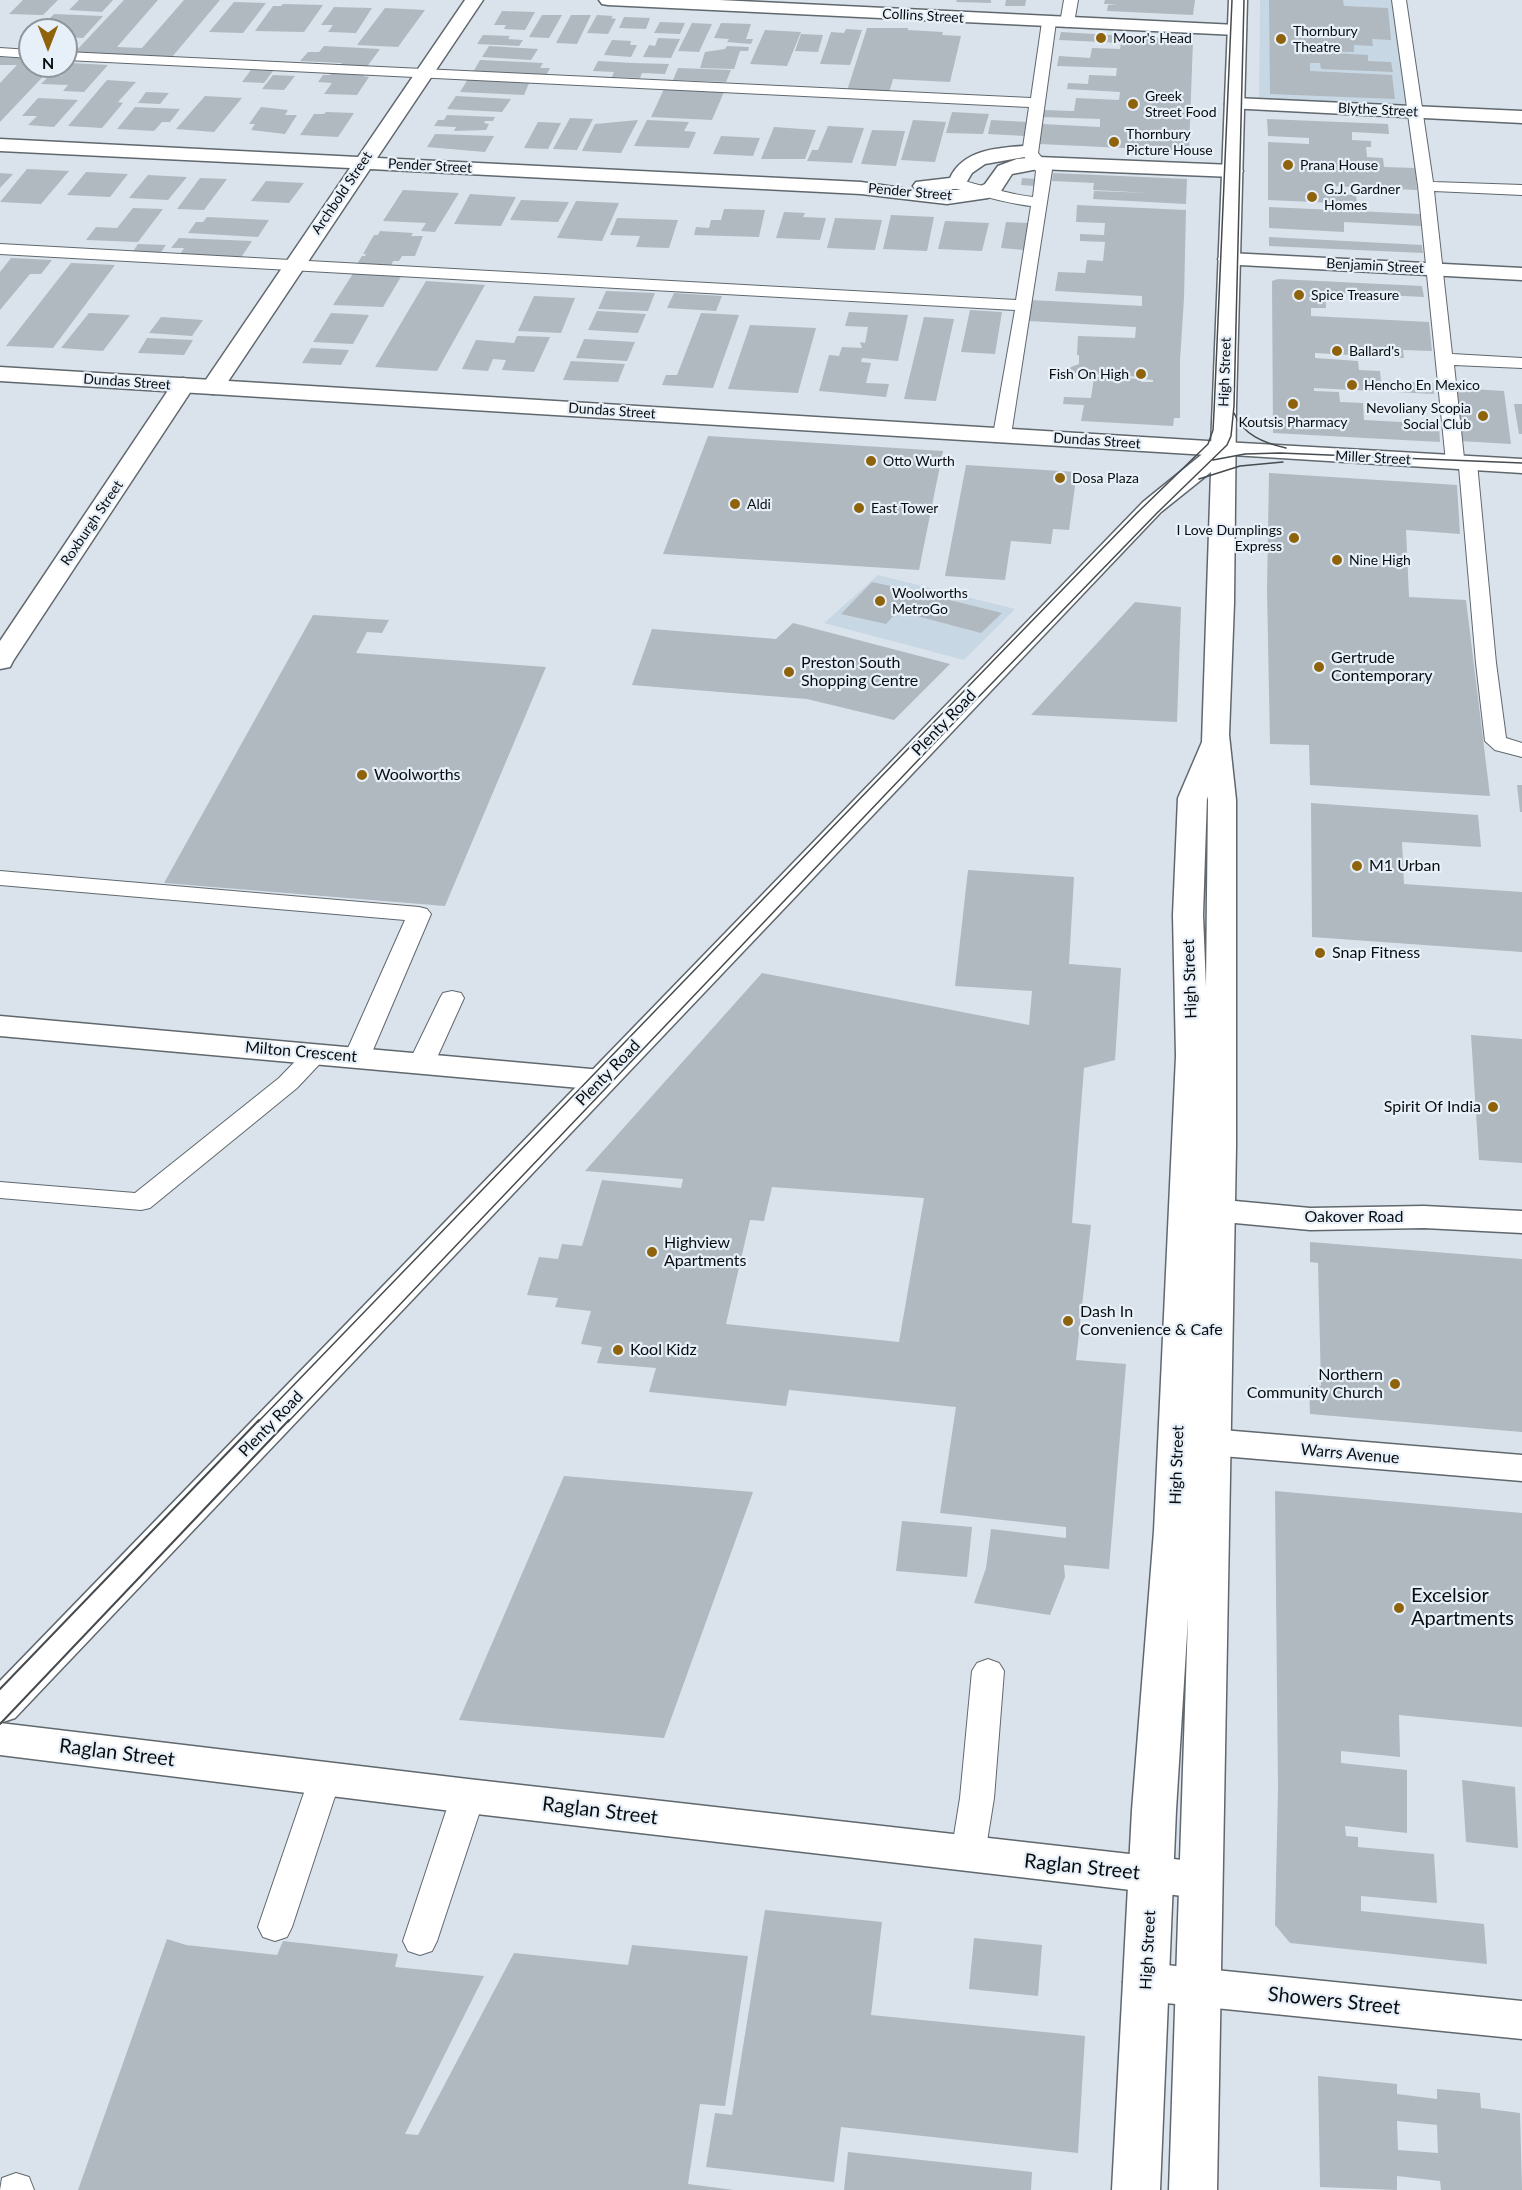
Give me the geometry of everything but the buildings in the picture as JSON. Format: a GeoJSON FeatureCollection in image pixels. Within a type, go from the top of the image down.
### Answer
{"type":"FeatureCollection","features":[{"type":"Feature","properties":{"kind":"street","name":"Archbold Street"},"geometry":{"type":"LineString","coordinates":[[213,387],[474,0]]}},
{"type":"Feature","properties":{"kind":"street","name":"Collins Street"},"geometry":{"type":"LineString","coordinates":[[608,0],[1237,30]]}},
{"type":"Feature","properties":{"kind":"street","name":"High Street"},"geometry":{"type":"LineString","coordinates":[[1193,2190],[1200,1880],[1194,1441],[1206,1057],[1221,916],[1222,800],[1215,743],[1238,0]]}},
{"type":"Feature","properties":{"kind":"street","name":"Blythe Street"},"geometry":{"type":"LineString","coordinates":[[1235,104],[1522,117]]}},
{"type":"Feature","properties":{"kind":"street","name":"Pender Street"},"geometry":{"type":"LineString","coordinates":[[0,145],[861,188],[943,197],[962,197],[987,191],[994,187],[995,179],[1001,171],[1035,157]]}},
{"type":"Feature","properties":{"kind":"street","name":"Pender Street"},"geometry":{"type":"LineString","coordinates":[[861,188],[956,184],[963,170],[973,162],[992,156],[1233,165]]}},
{"type":"Feature","properties":{"kind":"street","name":"Benjamin Street"},"geometry":{"type":"LineString","coordinates":[[1229,259],[1522,274]]}},
{"type":"Feature","properties":{"kind":"street","name":"Dundas Street"},"geometry":{"type":"LineString","coordinates":[[0,374],[1224,449]]}},
{"type":"Feature","properties":{"kind":"street","name":"Roxburgh Street"},"geometry":{"type":"LineString","coordinates":[[0,661],[183,385]]}},
{"type":"Feature","properties":{"kind":"street","name":"Miller Street"},"geometry":{"type":"LineString","coordinates":[[1224,449],[1522,466]]}},
{"type":"Feature","properties":{"kind":"street","name":"Plenty Road"},"geometry":{"type":"LineString","coordinates":[[0,1707],[1152,507],[1224,449]]}},
{"type":"Feature","properties":{"kind":"street","name":"High Street"},"geometry":{"type":"LineString","coordinates":[[1206,1057],[1188,915],[1192,798],[1215,743]]}},
{"type":"Feature","properties":{"kind":"street"},"geometry":{"type":"LineString","coordinates":[[1188,915],[1221,916]]}},
{"type":"Feature","properties":{"kind":"street","name":"Milton Crescent"},"geometry":{"type":"LineString","coordinates":[[0,1026],[422,1062],[602,1080]]}},
{"type":"Feature","properties":{"kind":"street","name":"Oakover Road"},"geometry":{"type":"LineString","coordinates":[[1203,1209],[1310,1219],[1424,1217],[1522,1222]]}},
{"type":"Feature","properties":{"kind":"street","name":"High Street"},"geometry":{"type":"LineString","coordinates":[[1136,2190],[1154,1810],[1174,1531],[1194,1441]]}},
{"type":"Feature","properties":{"kind":"street","name":"Warrs Avenue"},"geometry":{"type":"LineString","coordinates":[[1194,1441],[1522,1468]]}},
{"type":"Feature","properties":{"kind":"street","name":"Raglan Street"},"geometry":{"type":"LineString","coordinates":[[0,1739],[468,1796],[1200,1880]]}},
{"type":"Feature","properties":{"kind":"street","name":"Showers Street"},"geometry":{"type":"LineString","coordinates":[[1146,1982],[1197,1989],[1522,2020]]}},
{"type":"Feature","properties":{"kind":"lane"},"geometry":{"type":"LineString","coordinates":[[1002,435],[1044,170],[1035,157],[1037,103],[1058,23],[1071,0]]}},
{"type":"Feature","properties":{"kind":"lane"},"geometry":{"type":"LineString","coordinates":[[1399,0],[1415,112],[1419,124],[1445,359],[1461,463],[1496,741],[1522,750]]}},
{"type":"Feature","properties":{"kind":"lane"},"geometry":{"type":"LineString","coordinates":[[0,52],[18,53]]}},
{"type":"Feature","properties":{"kind":"lane"},"geometry":{"type":"LineString","coordinates":[[78,57],[1037,103]]}},
{"type":"Feature","properties":{"kind":"lane"},"geometry":{"type":"LineString","coordinates":[[956,184],[987,191],[1007,199],[1040,202]]}},
{"type":"Feature","properties":{"kind":"lane"},"geometry":{"type":"LineString","coordinates":[[1426,186],[1522,190]]}},
{"type":"Feature","properties":{"kind":"lane"},"geometry":{"type":"LineString","coordinates":[[0,249],[1023,305]]}},
{"type":"Feature","properties":{"kind":"lane"},"geometry":{"type":"LineString","coordinates":[[1445,359],[1522,363]]}},
{"type":"Feature","properties":{"kind":"lane"},"geometry":{"type":"LineString","coordinates":[[0,878],[418,914],[357,1057]]}},
{"type":"Feature","properties":{"kind":"lane"},"geometry":{"type":"LineString","coordinates":[[422,1062],[452,998]]}},
{"type":"Feature","properties":{"kind":"lane"},"geometry":{"type":"LineString","coordinates":[[0,1190],[141,1202],[288,1083],[317,1053]]}},
{"type":"Feature","properties":{"kind":"lane"},"geometry":{"type":"LineString","coordinates":[[968,1854],[977,1798],[988,1671]]}},
{"type":"Feature","properties":{"kind":"lane"},"geometry":{"type":"LineString","coordinates":[[275,1927],[325,1778]]}},
{"type":"Feature","properties":{"kind":"lane"},"geometry":{"type":"LineString","coordinates":[[420,1941],[468,1796]]}},
{"type":"Feature","properties":{"kind":"shaded area"},"geometry":{"type":"Polygon","coordinates":[[[1260,0],[1395,0],[1410,106],[1259,100],[1260,0]]]}},
{"type":"Feature","properties":{"kind":"shaded area"},"geometry":{"type":"Polygon","coordinates":[[[878,575],[1015,609],[964,660],[824,623],[878,575]]]}},
{"type":"Feature","properties":{"kind":"tram line"},"geometry":{"type":"LineString","coordinates":[[258,1422],[991,663],[1137,513],[1208,444],[1213,430],[1214,412],[1232,0]]}},
{"type":"Feature","properties":{"kind":"tram line"},"geometry":{"type":"LineString","coordinates":[[288,1422],[964,712],[1157,513],[1227,445],[1231,436],[1234,406],[1244,0]]}},
{"type":"Feature","properties":{"kind":"tram line"},"geometry":{"type":"LineString","coordinates":[[1234,413],[1243,427],[1255,437],[1286,448]]}},
{"type":"Feature","properties":{"kind":"tram line"},"geometry":{"type":"LineString","coordinates":[[1213,460],[1245,454],[1280,453],[1522,463]]}},
{"type":"Feature","properties":{"kind":"tram line"},"geometry":{"type":"LineString","coordinates":[[1199,479],[1240,466],[1283,462]]}},
{"type":"Feature","properties":{"kind":"tram line"},"geometry":{"type":"LineString","coordinates":[[0,1689],[259,1420]]}},
{"type":"Feature","properties":{"kind":"tram line"},"geometry":{"type":"LineString","coordinates":[[0,1724],[289,1420]]}},
{"type":"Feature","properties":{"kind":"place","name":"Moor's Head"},"geometry":{"type":"Point","coordinates":[1101,38]}},
{"type":"Feature","properties":{"kind":"place","name":"Thornbury Theatre"},"geometry":{"type":"Point","coordinates":[1281,39]}},
{"type":"Feature","properties":{"kind":"place","name":"Greek Street Food"},"geometry":{"type":"Point","coordinates":[1133,104]}},
{"type":"Feature","properties":{"kind":"place","name":"Thornbury Picture House"},"geometry":{"type":"Point","coordinates":[1114,142]}},
{"type":"Feature","properties":{"kind":"place","name":"Prana House"},"geometry":{"type":"Point","coordinates":[1288,165]}},
{"type":"Feature","properties":{"kind":"place","name":"G.J. Gardner Homes"},"geometry":{"type":"Point","coordinates":[1312,197]}},
{"type":"Feature","properties":{"kind":"place","name":"Spice Treasure"},"geometry":{"type":"Point","coordinates":[1299,295]}},
{"type":"Feature","properties":{"kind":"place","name":"Ballard's"},"geometry":{"type":"Point","coordinates":[1337,351]}},
{"type":"Feature","properties":{"kind":"place","name":"Fish On High"},"geometry":{"type":"Point","coordinates":[1141,374]}},
{"type":"Feature","properties":{"kind":"place","name":"Hencho En Mexico"},"geometry":{"type":"Point","coordinates":[1352,385]}},
{"type":"Feature","properties":{"kind":"place","name":"Koutsis Pharmacy"},"geometry":{"type":"Point","coordinates":[1293,404]}},
{"type":"Feature","properties":{"kind":"place","name":"Nevoliany Scopia Social Club"},"geometry":{"type":"Point","coordinates":[1483,416]}},
{"type":"Feature","properties":{"kind":"place","name":"Otto Wurth"},"geometry":{"type":"Point","coordinates":[871,461]}},
{"type":"Feature","properties":{"kind":"place","name":"Dosa Plaza"},"geometry":{"type":"Point","coordinates":[1060,478]}},
{"type":"Feature","properties":{"kind":"place","name":"Aldi"},"geometry":{"type":"Point","coordinates":[735,504]}},
{"type":"Feature","properties":{"kind":"place","name":"East Tower"},"geometry":{"type":"Point","coordinates":[859,508]}},
{"type":"Feature","properties":{"kind":"place","name":"I Love Dumplings Express"},"geometry":{"type":"Point","coordinates":[1294,538]}},
{"type":"Feature","properties":{"kind":"place","name":"Nine High"},"geometry":{"type":"Point","coordinates":[1337,560]}},
{"type":"Feature","properties":{"kind":"place","name":"Woolworths MetroGo"},"geometry":{"type":"Point","coordinates":[880,601]}},
{"type":"Feature","properties":{"kind":"place","name":"Gertrude Contemporary"},"geometry":{"type":"Point","coordinates":[1319,667]}},
{"type":"Feature","properties":{"kind":"place","name":"Preston South Shopping Centre"},"geometry":{"type":"Point","coordinates":[789,672]}},
{"type":"Feature","properties":{"kind":"place","name":"Woolworths"},"geometry":{"type":"Point","coordinates":[362,775]}},
{"type":"Feature","properties":{"kind":"place","name":"M1 Urban"},"geometry":{"type":"Point","coordinates":[1357,866]}},
{"type":"Feature","properties":{"kind":"place","name":"Snap Fitness"},"geometry":{"type":"Point","coordinates":[1320,953]}},
{"type":"Feature","properties":{"kind":"place","name":"Spirit Of India"},"geometry":{"type":"Point","coordinates":[1493,1107]}},
{"type":"Feature","properties":{"kind":"place","name":"Highview Apartments"},"geometry":{"type":"Point","coordinates":[652,1252]}},
{"type":"Feature","properties":{"kind":"place","name":"Dash In Convenience & Cafe"},"geometry":{"type":"Point","coordinates":[1068,1321]}},
{"type":"Feature","properties":{"kind":"place","name":"Kool Kidz"},"geometry":{"type":"Point","coordinates":[618,1350]}},
{"type":"Feature","properties":{"kind":"place","name":"Northern Community Church"},"geometry":{"type":"Point","coordinates":[1395,1384]}},
{"type":"Feature","properties":{"kind":"place","name":"Excelsior Apartments"},"geometry":{"type":"Point","coordinates":[1399,1608]}}]}
